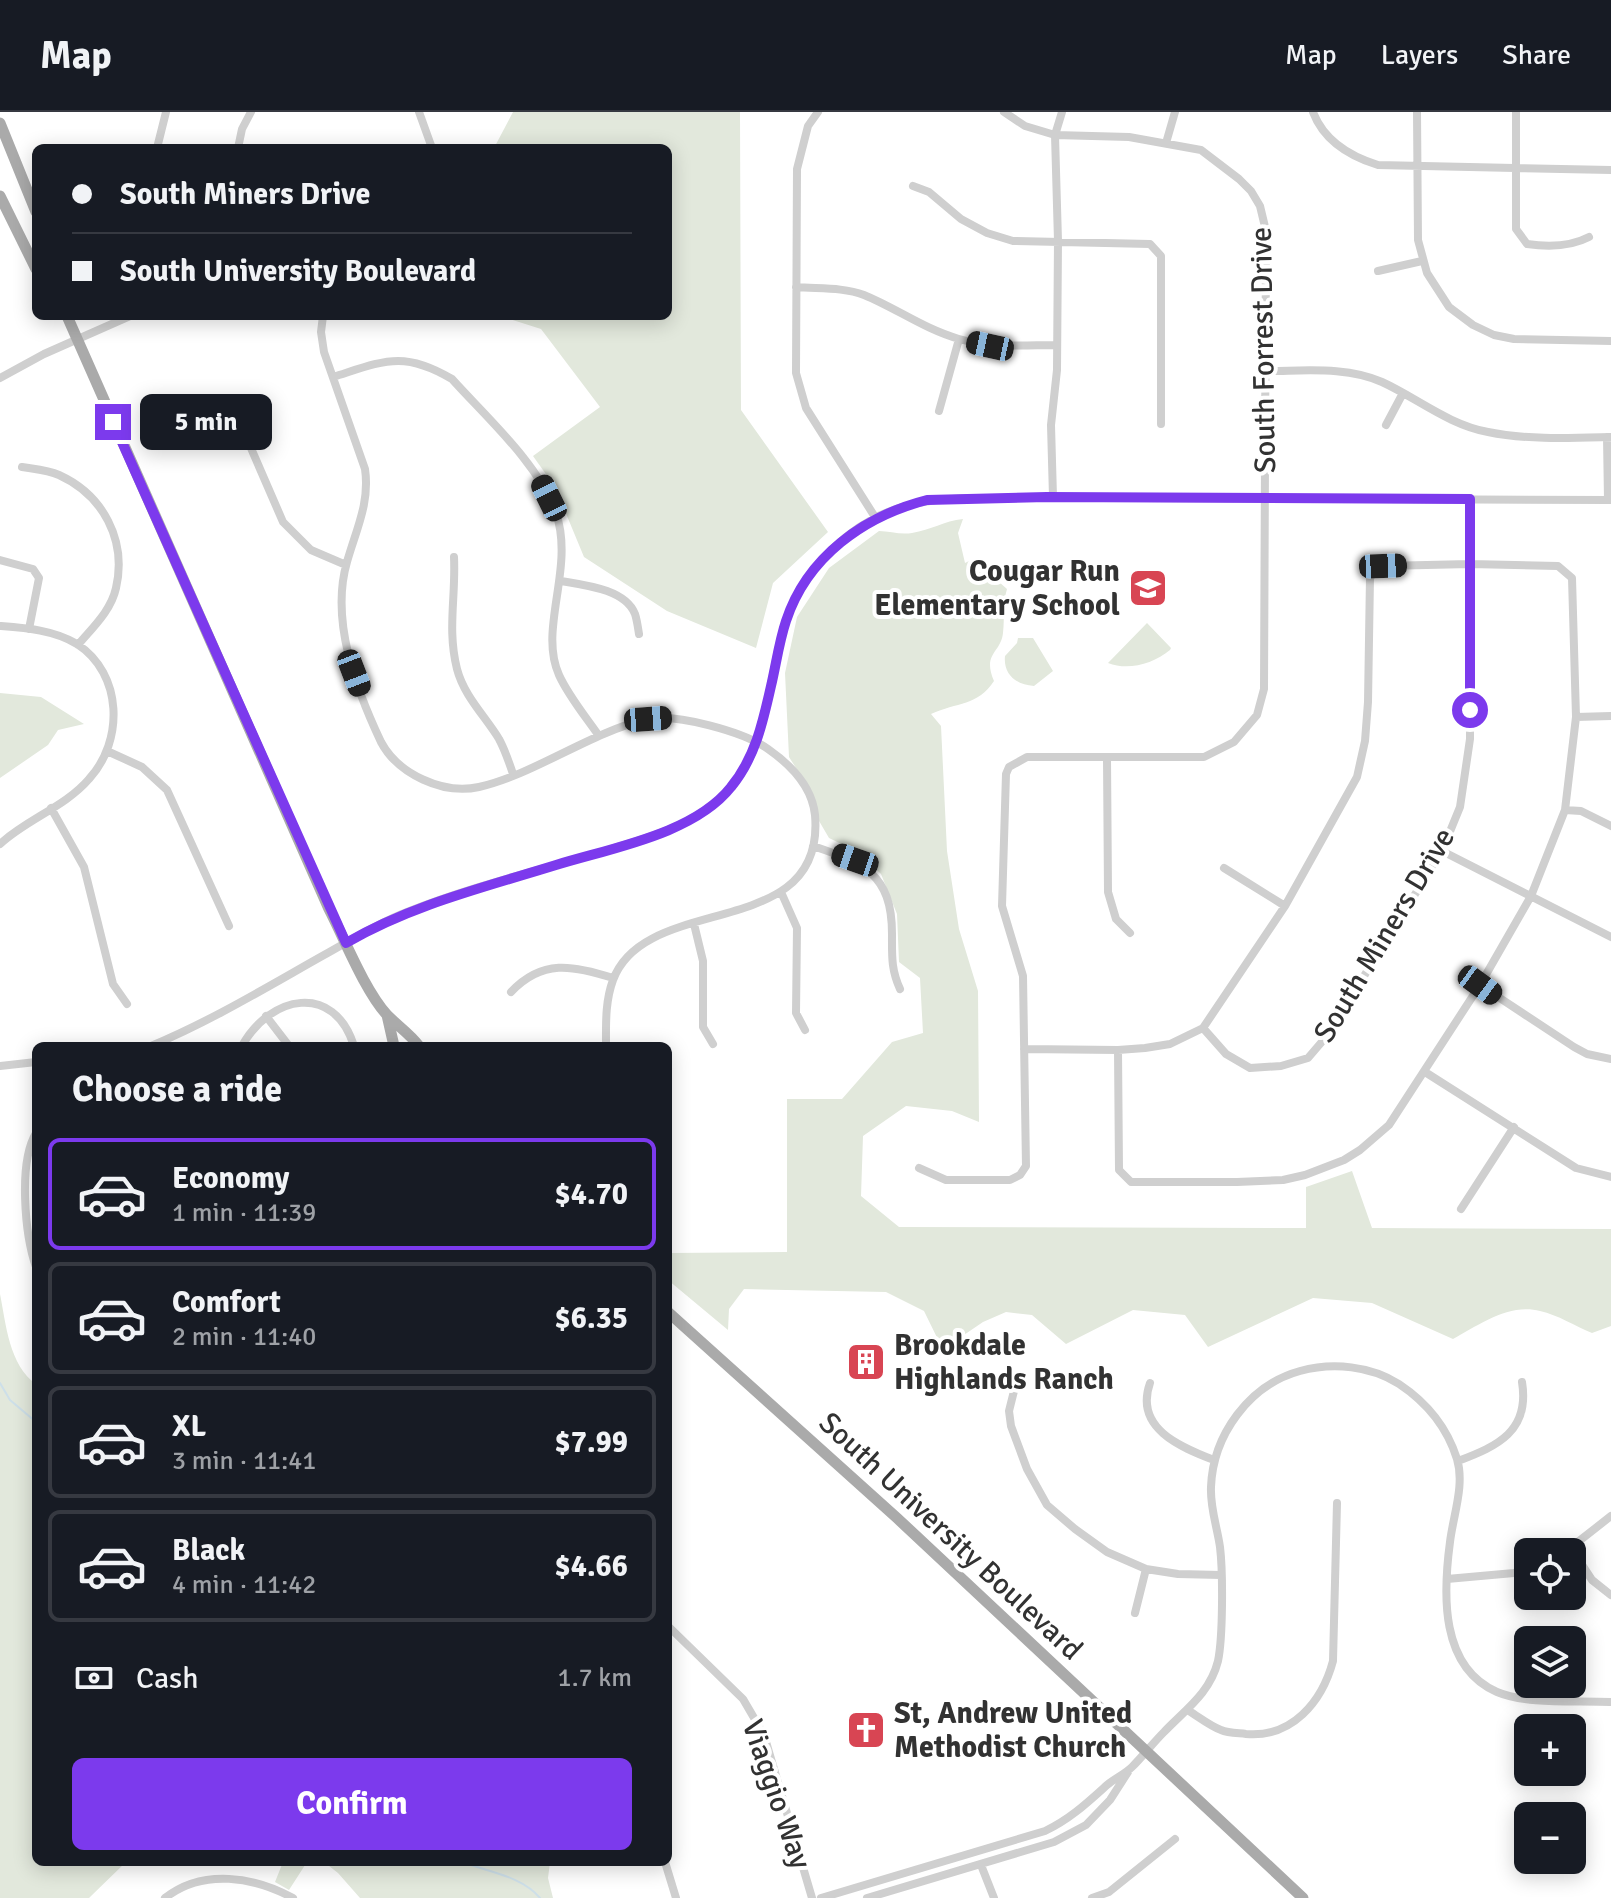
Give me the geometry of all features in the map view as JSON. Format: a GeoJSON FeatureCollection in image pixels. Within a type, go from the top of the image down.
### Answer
{"type":"FeatureCollection","features":[{"type":"Feature","properties":{"kind":"main road"},"geometry":{"type":"LineString","coordinates":[[0,123],[32,202]]}},
{"type":"Feature","properties":{"kind":"main road"},"geometry":{"type":"LineString","coordinates":[[0,196],[32,261]]}},
{"type":"Feature","properties":{"kind":"main road"},"geometry":{"type":"LineString","coordinates":[[69,320],[346,943],[387,1014],[393,1042]]}},
{"type":"Feature","properties":{"kind":"main road"},"geometry":{"type":"LineString","coordinates":[[387,1014],[416,1042]]}},
{"type":"Feature","properties":{"kind":"main road","name":"South University Boulevard"},"geometry":{"type":"LineString","coordinates":[[672,1316],[827,1453],[1303,1898]]}},
{"type":"Feature","properties":{"kind":"street"},"geometry":{"type":"LineString","coordinates":[[158,144],[166,112]]}},
{"type":"Feature","properties":{"kind":"street"},"geometry":{"type":"LineString","coordinates":[[239,144],[251,112]]}},
{"type":"Feature","properties":{"kind":"street"},"geometry":{"type":"LineString","coordinates":[[419,112],[431,144]]}},
{"type":"Feature","properties":{"kind":"street"},"geometry":{"type":"LineString","coordinates":[[818,112],[808,126],[797,169],[796,373],[806,408],[875,517]]}},
{"type":"Feature","properties":{"kind":"street","name":"South Forrest Drive"},"geometry":{"type":"LineString","coordinates":[[919,1168],[946,1180],[1010,1180],[1020,1175],[1026,1166],[1023,976],[1002,906],[1006,774],[1009,767],[1027,757],[1204,757],[1234,742],[1257,715],[1264,689],[1267,555],[1264,498],[1266,231],[1260,206],[1239,179],[1201,150],[1129,137],[1055,135],[1025,126],[1004,112]]}},
{"type":"Feature","properties":{"kind":"street"},"geometry":{"type":"LineString","coordinates":[[1053,497],[1051,425],[1057,345],[1058,241],[1055,135],[1062,112]]}},
{"type":"Feature","properties":{"kind":"street"},"geometry":{"type":"LineString","coordinates":[[1166,143],[1175,112]]}},
{"type":"Feature","properties":{"kind":"street"},"geometry":{"type":"LineString","coordinates":[[1313,112],[1324,133],[1341,150],[1378,165],[1611,170]]}},
{"type":"Feature","properties":{"kind":"street"},"geometry":{"type":"LineString","coordinates":[[1417,112],[1418,240],[1422,261],[1437,292],[1449,307],[1473,325],[1494,335],[1514,339],[1611,341]]}},
{"type":"Feature","properties":{"kind":"street"},"geometry":{"type":"LineString","coordinates":[[1516,112],[1516,229],[1527,244],[1541,246],[1576,244],[1589,237]]}},
{"type":"Feature","properties":{"kind":"street"},"geometry":{"type":"LineString","coordinates":[[913,186],[929,192],[961,219],[987,233],[1013,241],[1150,244],[1161,256],[1161,424]]}},
{"type":"Feature","properties":{"kind":"street"},"geometry":{"type":"LineString","coordinates":[[1378,271],[1422,261]]}},
{"type":"Feature","properties":{"kind":"street"},"geometry":{"type":"LineString","coordinates":[[796,287],[863,295],[920,325],[990,346],[1057,345]]}},
{"type":"Feature","properties":{"kind":"street"},"geometry":{"type":"LineString","coordinates":[[0,378],[12,369],[121,320]]}},
{"type":"Feature","properties":{"kind":"street"},"geometry":{"type":"LineString","coordinates":[[322,320],[324,352],[365,469],[367,483],[365,511],[346,565],[340,600],[345,650],[382,742],[392,758],[415,777],[444,786],[477,787],[599,736],[648,719],[669,718],[757,741],[781,758],[805,782],[815,814],[813,846],[801,872],[781,892],[757,904],[659,935],[643,944],[627,958],[613,978],[606,1010],[606,1042]]}},
{"type":"Feature","properties":{"kind":"street"},"geometry":{"type":"LineString","coordinates":[[939,411],[959,339]]}},
{"type":"Feature","properties":{"kind":"street"},"geometry":{"type":"LineString","coordinates":[[333,377],[380,362],[420,362],[452,379],[542,483],[556,512],[563,560],[553,627],[558,674],[599,736]]}},
{"type":"Feature","properties":{"kind":"street"},"geometry":{"type":"LineString","coordinates":[[160,1042],[408,911],[636,841],[688,822],[721,799],[732,787],[757,741],[785,624],[796,598],[823,559],[875,517],[927,500],[1053,497],[1610,500],[1609,437],[1540,437],[1486,432],[1447,417],[1379,380],[1338,371],[1266,371]]}},
{"type":"Feature","properties":{"kind":"street"},"geometry":{"type":"LineString","coordinates":[[1386,425],[1403,393]]}},
{"type":"Feature","properties":{"kind":"street"},"geometry":{"type":"LineString","coordinates":[[243,409],[244,432],[283,522],[311,550],[346,565]]}},
{"type":"Feature","properties":{"kind":"street"},"geometry":{"type":"LineString","coordinates":[[22,467],[57,473],[74,484],[94,498],[112,526],[119,554],[116,589],[104,615],[78,645]]}},
{"type":"Feature","properties":{"kind":"street","name":"South Miners Drive"},"geometry":{"type":"LineString","coordinates":[[1203,1028],[1226,1054],[1250,1068],[1281,1066],[1308,1058],[1326,1037],[1442,851],[1460,807],[1470,739],[1470,499]]}},
{"type":"Feature","properties":{"kind":"street"},"geometry":{"type":"LineString","coordinates":[[454,557],[455,583],[450,623],[458,672],[471,701],[500,740],[513,774]]}},
{"type":"Feature","properties":{"kind":"street"},"geometry":{"type":"LineString","coordinates":[[0,560],[33,569],[39,578],[29,629]]}},
{"type":"Feature","properties":{"kind":"street"},"geometry":{"type":"LineString","coordinates":[[1024,1049],[1118,1050],[1170,1044],[1203,1028],[1285,906],[1357,777],[1365,741],[1368,702],[1370,577],[1383,566],[1470,564],[1558,566],[1572,578],[1576,717],[1565,810],[1531,896],[1480,985],[1389,1125],[1360,1150],[1323,1170],[1283,1180],[1131,1182],[1119,1170],[1118,1050]]}},
{"type":"Feature","properties":{"kind":"street"},"geometry":{"type":"LineString","coordinates":[[561,581],[619,596],[635,612],[639,634]]}},
{"type":"Feature","properties":{"kind":"street"},"geometry":{"type":"LineString","coordinates":[[0,626],[49,632],[78,645],[98,665],[111,692],[114,720],[107,751],[88,781],[0,844]]}},
{"type":"Feature","properties":{"kind":"street"},"geometry":{"type":"LineString","coordinates":[[1576,717],[1611,716]]}},
{"type":"Feature","properties":{"kind":"street"},"geometry":{"type":"LineString","coordinates":[[107,751],[142,767],[167,790],[229,926]]}},
{"type":"Feature","properties":{"kind":"street"},"geometry":{"type":"LineString","coordinates":[[1107,758],[1108,892],[1116,919],[1130,933]]}},
{"type":"Feature","properties":{"kind":"street"},"geometry":{"type":"LineString","coordinates":[[51,808],[84,867],[113,984],[127,1004]]}},
{"type":"Feature","properties":{"kind":"street"},"geometry":{"type":"LineString","coordinates":[[1565,810],[1581,811],[1611,826]]}},
{"type":"Feature","properties":{"kind":"street"},"geometry":{"type":"LineString","coordinates":[[813,846],[855,860],[872,873],[883,888],[892,918],[892,972],[900,989]]}},
{"type":"Feature","properties":{"kind":"street"},"geometry":{"type":"LineString","coordinates":[[1442,851],[1611,937]]}},
{"type":"Feature","properties":{"kind":"street"},"geometry":{"type":"LineString","coordinates":[[1224,868],[1285,906]]}},
{"type":"Feature","properties":{"kind":"street"},"geometry":{"type":"LineString","coordinates":[[781,892],[797,928],[796,1013],[805,1030]]}},
{"type":"Feature","properties":{"kind":"street"},"geometry":{"type":"LineString","coordinates":[[694,924],[703,961],[703,1027],[713,1044]]}},
{"type":"Feature","properties":{"kind":"street"},"geometry":{"type":"LineString","coordinates":[[511,992],[526,976],[558,968],[587,970],[613,978]]}},
{"type":"Feature","properties":{"kind":"street"},"geometry":{"type":"LineString","coordinates":[[1480,985],[1574,1047],[1587,1054],[1611,1059]]}},
{"type":"Feature","properties":{"kind":"street"},"geometry":{"type":"LineString","coordinates":[[245,1042],[266,1016],[282,1007],[313,1004],[332,1011],[342,1021],[352,1042]]}},
{"type":"Feature","properties":{"kind":"street"},"geometry":{"type":"LineString","coordinates":[[266,1016],[286,1042]]}},
{"type":"Feature","properties":{"kind":"street"},"geometry":{"type":"LineString","coordinates":[[0,1066],[32,1062]]}},
{"type":"Feature","properties":{"kind":"street"},"geometry":{"type":"LineString","coordinates":[[1425,1072],[1576,1168],[1611,1177]]}},
{"type":"Feature","properties":{"kind":"street"},"geometry":{"type":"LineString","coordinates":[[1461,1209],[1514,1127]]}},
{"type":"Feature","properties":{"kind":"street"},"geometry":{"type":"LineString","coordinates":[[32,1140],[25,1194],[32,1256]]}},
{"type":"Feature","properties":{"kind":"street"},"geometry":{"type":"LineString","coordinates":[[867,1898],[1054,1842],[1086,1825],[1110,1800],[1129,1770],[1189,1711],[1208,1686],[1217,1662],[1221,1550],[1211,1497],[1214,1460],[1227,1429],[1249,1400],[1281,1378],[1298,1371],[1332,1367],[1372,1371],[1416,1395],[1440,1424],[1458,1461],[1457,1501],[1447,1579],[1448,1625],[1456,1650],[1471,1672],[1497,1692],[1531,1699],[1611,1702]]}},
{"type":"Feature","properties":{"kind":"street"},"geometry":{"type":"LineString","coordinates":[[1458,1461],[1487,1450],[1502,1440],[1517,1422],[1525,1405],[1522,1382]]}},
{"type":"Feature","properties":{"kind":"street"},"geometry":{"type":"LineString","coordinates":[[1150,1383],[1145,1397],[1149,1414],[1160,1432],[1188,1450],[1214,1460]]}},
{"type":"Feature","properties":{"kind":"street"},"geometry":{"type":"LineString","coordinates":[[1015,1387],[1009,1411],[1011,1426],[1027,1469],[1047,1505],[1107,1552],[1146,1569],[1178,1574],[1221,1575]]}},
{"type":"Feature","properties":{"kind":"street"},"geometry":{"type":"LineString","coordinates":[[1189,1711],[1223,1731],[1259,1735],[1295,1723],[1319,1698],[1333,1661],[1337,1503]]}},
{"type":"Feature","properties":{"kind":"street"},"geometry":{"type":"LineString","coordinates":[[1583,1538],[1611,1516]]}},
{"type":"Feature","properties":{"kind":"street"},"geometry":{"type":"LineString","coordinates":[[1135,1613],[1146,1569]]}},
{"type":"Feature","properties":{"kind":"street"},"geometry":{"type":"LineString","coordinates":[[1586,1572],[1611,1595]]}},
{"type":"Feature","properties":{"kind":"street"},"geometry":{"type":"LineString","coordinates":[[1447,1579],[1514,1573]]}},
{"type":"Feature","properties":{"kind":"street","name":"Viaggio Way"},"geometry":{"type":"LineString","coordinates":[[672,1630],[743,1699],[764,1735],[812,1898]]}},
{"type":"Feature","properties":{"kind":"street"},"geometry":{"type":"LineString","coordinates":[[821,1898],[1045,1831],[1067,1820],[1089,1804],[1109,1782],[1129,1770]]}},
{"type":"Feature","properties":{"kind":"street"},"geometry":{"type":"LineString","coordinates":[[1092,1898],[1109,1892],[1175,1839]]}},
{"type":"Feature","properties":{"kind":"street"},"geometry":{"type":"LineString","coordinates":[[981,1865],[994,1898]]}},
{"type":"Feature","properties":{"kind":"street"},"geometry":{"type":"LineString","coordinates":[[666,1866],[676,1898]]}},
{"type":"Feature","properties":{"kind":"street"},"geometry":{"type":"LineString","coordinates":[[165,1898],[191,1884],[221,1878],[245,1879],[293,1898]]}},
{"type":"Feature","properties":{"kind":"shaded area"},"geometry":{"type":"Polygon","coordinates":[[[513,112],[740,112],[741,410],[828,532],[773,583],[756,648],[667,611],[584,557],[555,487],[533,456],[600,407],[541,329],[513,320],[672,320],[672,144],[496,144],[513,112]]]}},
{"type":"Feature","properties":{"kind":"shaded area"},"geometry":{"type":"Polygon","coordinates":[[[963,519],[958,533],[965,563],[973,559],[1007,589],[1002,640],[990,664],[994,681],[974,699],[931,714],[941,726],[947,851],[959,929],[978,991],[979,1122],[952,1111],[906,1106],[863,1136],[861,1196],[899,1227],[1306,1228],[1306,1187],[1352,1171],[1372,1228],[1611,1229],[1611,1326],[1592,1333],[1547,1313],[1528,1309],[1495,1317],[1453,1339],[1372,1303],[1313,1298],[1208,1347],[1185,1315],[1133,1310],[1066,1344],[1032,1315],[1006,1312],[983,1322],[958,1339],[948,1360],[924,1311],[886,1292],[744,1289],[729,1309],[728,1330],[672,1283],[672,1253],[787,1252],[787,1099],[842,1099],[892,1042],[923,1033],[920,978],[899,962],[897,914],[881,874],[858,852],[829,838],[815,814],[805,782],[789,757],[785,673],[797,617],[829,568],[879,531],[912,533],[963,519]]]}},
{"type":"Feature","properties":{"kind":"shaded area"},"geometry":{"type":"Polygon","coordinates":[[[1147,623],[1170,650],[1140,665],[1108,663],[1147,623]]]}},
{"type":"Feature","properties":{"kind":"shaded area"},"geometry":{"type":"Polygon","coordinates":[[[1018,638],[1033,638],[1053,671],[1034,686],[1012,678],[1006,669],[1005,656],[1018,638]]]}},
{"type":"Feature","properties":{"kind":"shaded area"},"geometry":{"type":"Polygon","coordinates":[[[0,693],[41,697],[84,724],[58,730],[48,745],[0,778],[0,693]]]}},
{"type":"Feature","properties":{"kind":"shaded area"},"geometry":{"type":"Polygon","coordinates":[[[0,1294],[14,1355],[32,1380],[32,1866],[122,1866],[89,1898],[0,1898],[0,1294]]]}},
{"type":"Feature","properties":{"kind":"shaded area"},"geometry":{"type":"Polygon","coordinates":[[[281,1866],[304,1866],[289,1890],[275,1882],[281,1866]]]}},
{"type":"Feature","properties":{"kind":"shaded area"},"geometry":{"type":"Polygon","coordinates":[[[329,1866],[550,1866],[548,1878],[553,1898],[360,1898],[329,1866]]]}},
{"type":"Feature","properties":{"kind":"waterway"},"geometry":{"type":"LineString","coordinates":[[0,1383],[10,1400],[32,1419]]}},
{"type":"Feature","properties":{"kind":"waterway"},"geometry":{"type":"LineString","coordinates":[[474,1866],[524,1884],[540,1898]]}},
{"type":"Feature","properties":{"kind":"place","name":"Cougar Run Elementary School"},"geometry":{"type":"Point","coordinates":[1148,588]}},
{"type":"Feature","properties":{"kind":"place","name":"Brookdale Highlands Ranch"},"geometry":{"type":"Point","coordinates":[866,1362]}},
{"type":"Feature","properties":{"kind":"place","name":"St, Andrew United Methodist Church"},"geometry":{"type":"Point","coordinates":[866,1730]}},
{"type":"Feature","properties":{"kind":"route"},"geometry":{"type":"LineString","coordinates":[[113,422],[346,943],[408,911],[636,841],[688,822],[704,812],[732,787],[752,754],[762,727],[785,624],[796,598],[812,573],[833,549],[875,517],[927,500],[1047,497],[1470,499],[1470,710]]}}]}
